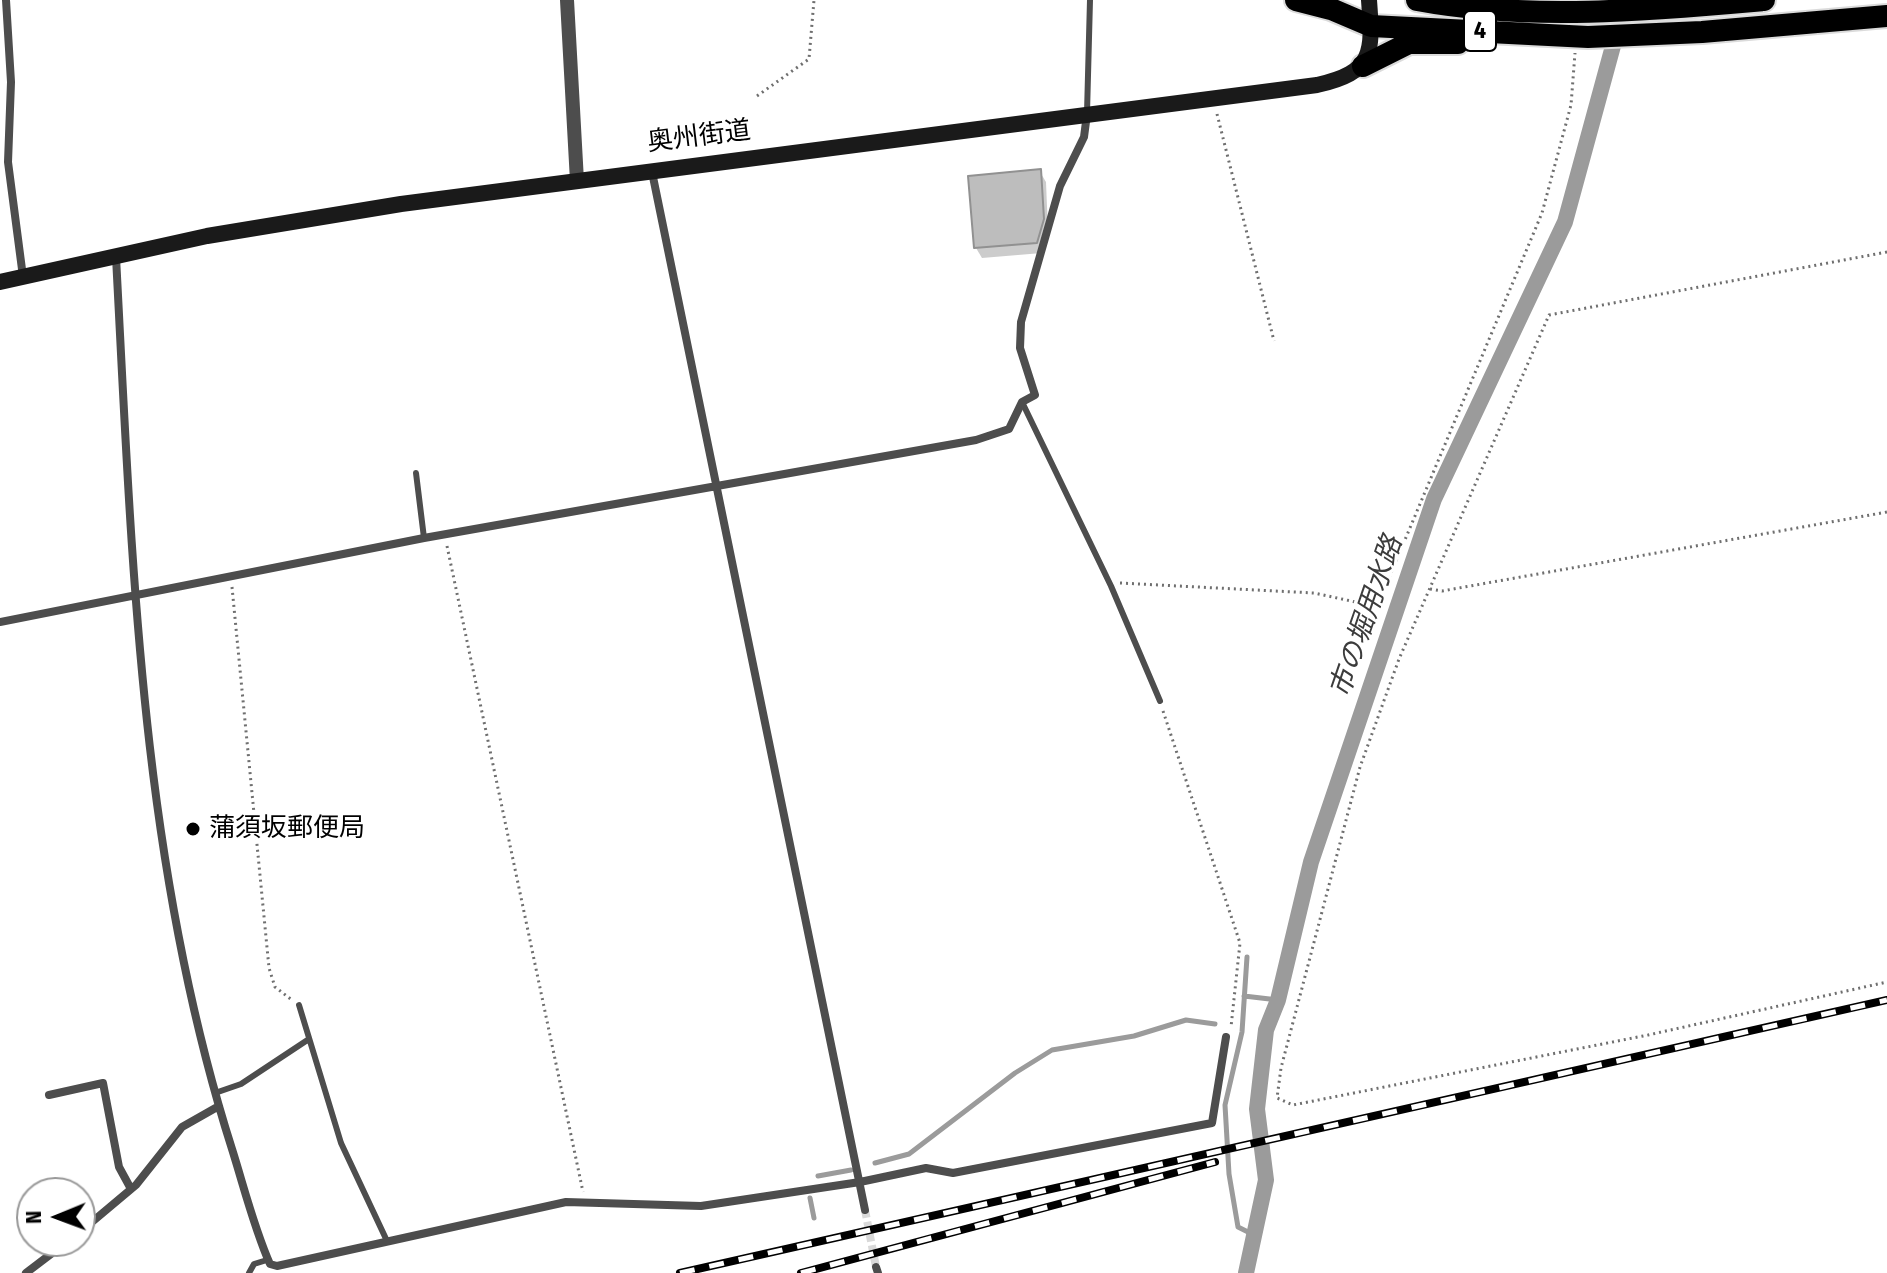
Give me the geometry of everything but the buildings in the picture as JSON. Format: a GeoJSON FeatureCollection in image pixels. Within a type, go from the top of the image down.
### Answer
{"type":"FeatureCollection","features":[{"type":"Feature","properties":{"kind":"highway","name":"4"},"geometry":{"type":"LineString","coordinates":[[1296,0],[1371,26],[1427,26],[1537,36],[1638,36],[1887,16]]}},
{"type":"Feature","properties":{"kind":"highway","name":"4"},"geometry":{"type":"LineString","coordinates":[[1417,0],[1557,12],[1643,10],[1764,0]]}},
{"type":"Feature","properties":{"kind":"highway"},"geometry":{"type":"LineString","coordinates":[[1363,66],[1409,43],[1507,46],[1537,36]]}},
{"type":"Feature","properties":{"kind":"main road"},"geometry":{"type":"LineString","coordinates":[[1363,66],[1372,50],[1369,0]]}},
{"type":"Feature","properties":{"kind":"main road","name":"奥州街道"},"geometry":{"type":"LineString","coordinates":[[0,282],[278,224],[651,171],[1317,85],[1335,81],[1363,66]]}},
{"type":"Feature","properties":{"kind":"street"},"geometry":{"type":"LineString","coordinates":[[6,0],[11,82],[8,162],[23,277]]}},
{"type":"Feature","properties":{"kind":"street"},"geometry":{"type":"LineString","coordinates":[[567,0],[577,181]]}},
{"type":"Feature","properties":{"kind":"street"},"geometry":{"type":"LineString","coordinates":[[0,622],[424,538],[714,489],[976,440],[1009,429],[1022,402],[1035,395],[1018,335],[1060,186],[1084,137],[1087,113]]}},
{"type":"Feature","properties":{"kind":"street"},"geometry":{"type":"LineString","coordinates":[[651,171],[714,489],[865,1210]]}},
{"type":"Feature","properties":{"kind":"street"},"geometry":{"type":"LineString","coordinates":[[116,257],[134,594],[178,950],[219,1106],[267,1260],[277,1269],[387,1241],[566,1202],[701,1206],[860,1182],[926,1168],[953,1173],[1212,1123],[1226,1037]]}},
{"type":"Feature","properties":{"kind":"street"},"geometry":{"type":"LineString","coordinates":[[49,1095],[103,1083],[119,1167],[131,1189]]}},
{"type":"Feature","properties":{"kind":"street"},"geometry":{"type":"LineString","coordinates":[[96,1219],[131,1189],[182,1127],[219,1106]]}},
{"type":"Feature","properties":{"kind":"street"},"geometry":{"type":"LineString","coordinates":[[26,1273],[47,1257]]}},
{"type":"Feature","properties":{"kind":"lane"},"geometry":{"type":"LineString","coordinates":[[1087,113],[1090,0]]}},
{"type":"Feature","properties":{"kind":"lane"},"geometry":{"type":"LineString","coordinates":[[1022,402],[1111,586],[1160,701]]}},
{"type":"Feature","properties":{"kind":"lane"},"geometry":{"type":"LineString","coordinates":[[416,473],[424,538]]}},
{"type":"Feature","properties":{"kind":"lane"},"geometry":{"type":"LineString","coordinates":[[299,1005],[341,1143],[387,1241]]}},
{"type":"Feature","properties":{"kind":"lane"},"geometry":{"type":"LineString","coordinates":[[215,1093],[241,1084],[309,1039]]}},
{"type":"Feature","properties":{"kind":"lane"},"geometry":{"type":"LineString","coordinates":[[249,1273],[254,1264],[267,1260]]}},
{"type":"Feature","properties":{"kind":"path"},"geometry":{"type":"LineString","coordinates":[[757,96],[809,59],[814,0]]}},
{"type":"Feature","properties":{"kind":"path"},"geometry":{"type":"LineString","coordinates":[[1111,586],[1131,582],[1314,593],[1374,606],[1381,597],[1542,213],[1571,105],[1581,37]]}},
{"type":"Feature","properties":{"kind":"path"},"geometry":{"type":"LineString","coordinates":[[1214,99],[1274,341]]}},
{"type":"Feature","properties":{"kind":"path"},"geometry":{"type":"LineString","coordinates":[[1887,252],[1549,315],[1399,659],[1360,767],[1281,1068],[1277,1098],[1293,1105],[1648,1035],[1887,982]]}},
{"type":"Feature","properties":{"kind":"path"},"geometry":{"type":"LineString","coordinates":[[1430,589],[1442,591],[1887,512]]}},
{"type":"Feature","properties":{"kind":"path"},"geometry":{"type":"LineString","coordinates":[[445,535],[585,1201]]}},
{"type":"Feature","properties":{"kind":"path"},"geometry":{"type":"LineString","coordinates":[[231,576],[270,976],[275,987],[299,1005]]}},
{"type":"Feature","properties":{"kind":"path"},"geometry":{"type":"LineString","coordinates":[[1160,701],[1240,943],[1230,1031],[1226,1037]]}},
{"type":"Feature","properties":{"kind":"waterway","name":"市の堀用水路"},"geometry":{"type":"LineString","coordinates":[[1246,1273],[1266,1180],[1257,1109],[1266,1030],[1278,1000],[1311,862],[1434,499],[1565,222],[1625,2]]}},
{"type":"Feature","properties":{"kind":"waterway"},"geometry":{"type":"LineString","coordinates":[[1247,957],[1242,1032],[1225,1105],[1229,1174],[1238,1227],[1256,1236]]}},
{"type":"Feature","properties":{"kind":"waterway"},"geometry":{"type":"LineString","coordinates":[[1244,996],[1278,1000]]}},
{"type":"Feature","properties":{"kind":"waterway"},"geometry":{"type":"LineString","coordinates":[[875,1163],[909,1154],[1015,1073],[1052,1050],[1134,1036],[1186,1020],[1215,1024]]}},
{"type":"Feature","properties":{"kind":"waterway"},"geometry":{"type":"LineString","coordinates":[[818,1176],[851,1170]]}},
{"type":"Feature","properties":{"kind":"waterway"},"geometry":{"type":"LineString","coordinates":[[810,1198],[814,1218]]}},
{"type":"Feature","properties":{"kind":"tunnel"},"geometry":{"type":"LineString","coordinates":[[865,1210],[876,1267]]}},
{"type":"Feature","properties":{"kind":"railway"},"geometry":{"type":"LineString","coordinates":[[680,1273],[1887,1000]]}},
{"type":"Feature","properties":{"kind":"railway"},"geometry":{"type":"LineString","coordinates":[[801,1273],[1215,1162]]}},
{"type":"Feature","properties":{"kind":"place","name":"蒲須坂郵便局"},"geometry":{"type":"Point","coordinates":[193,829]}}]}
